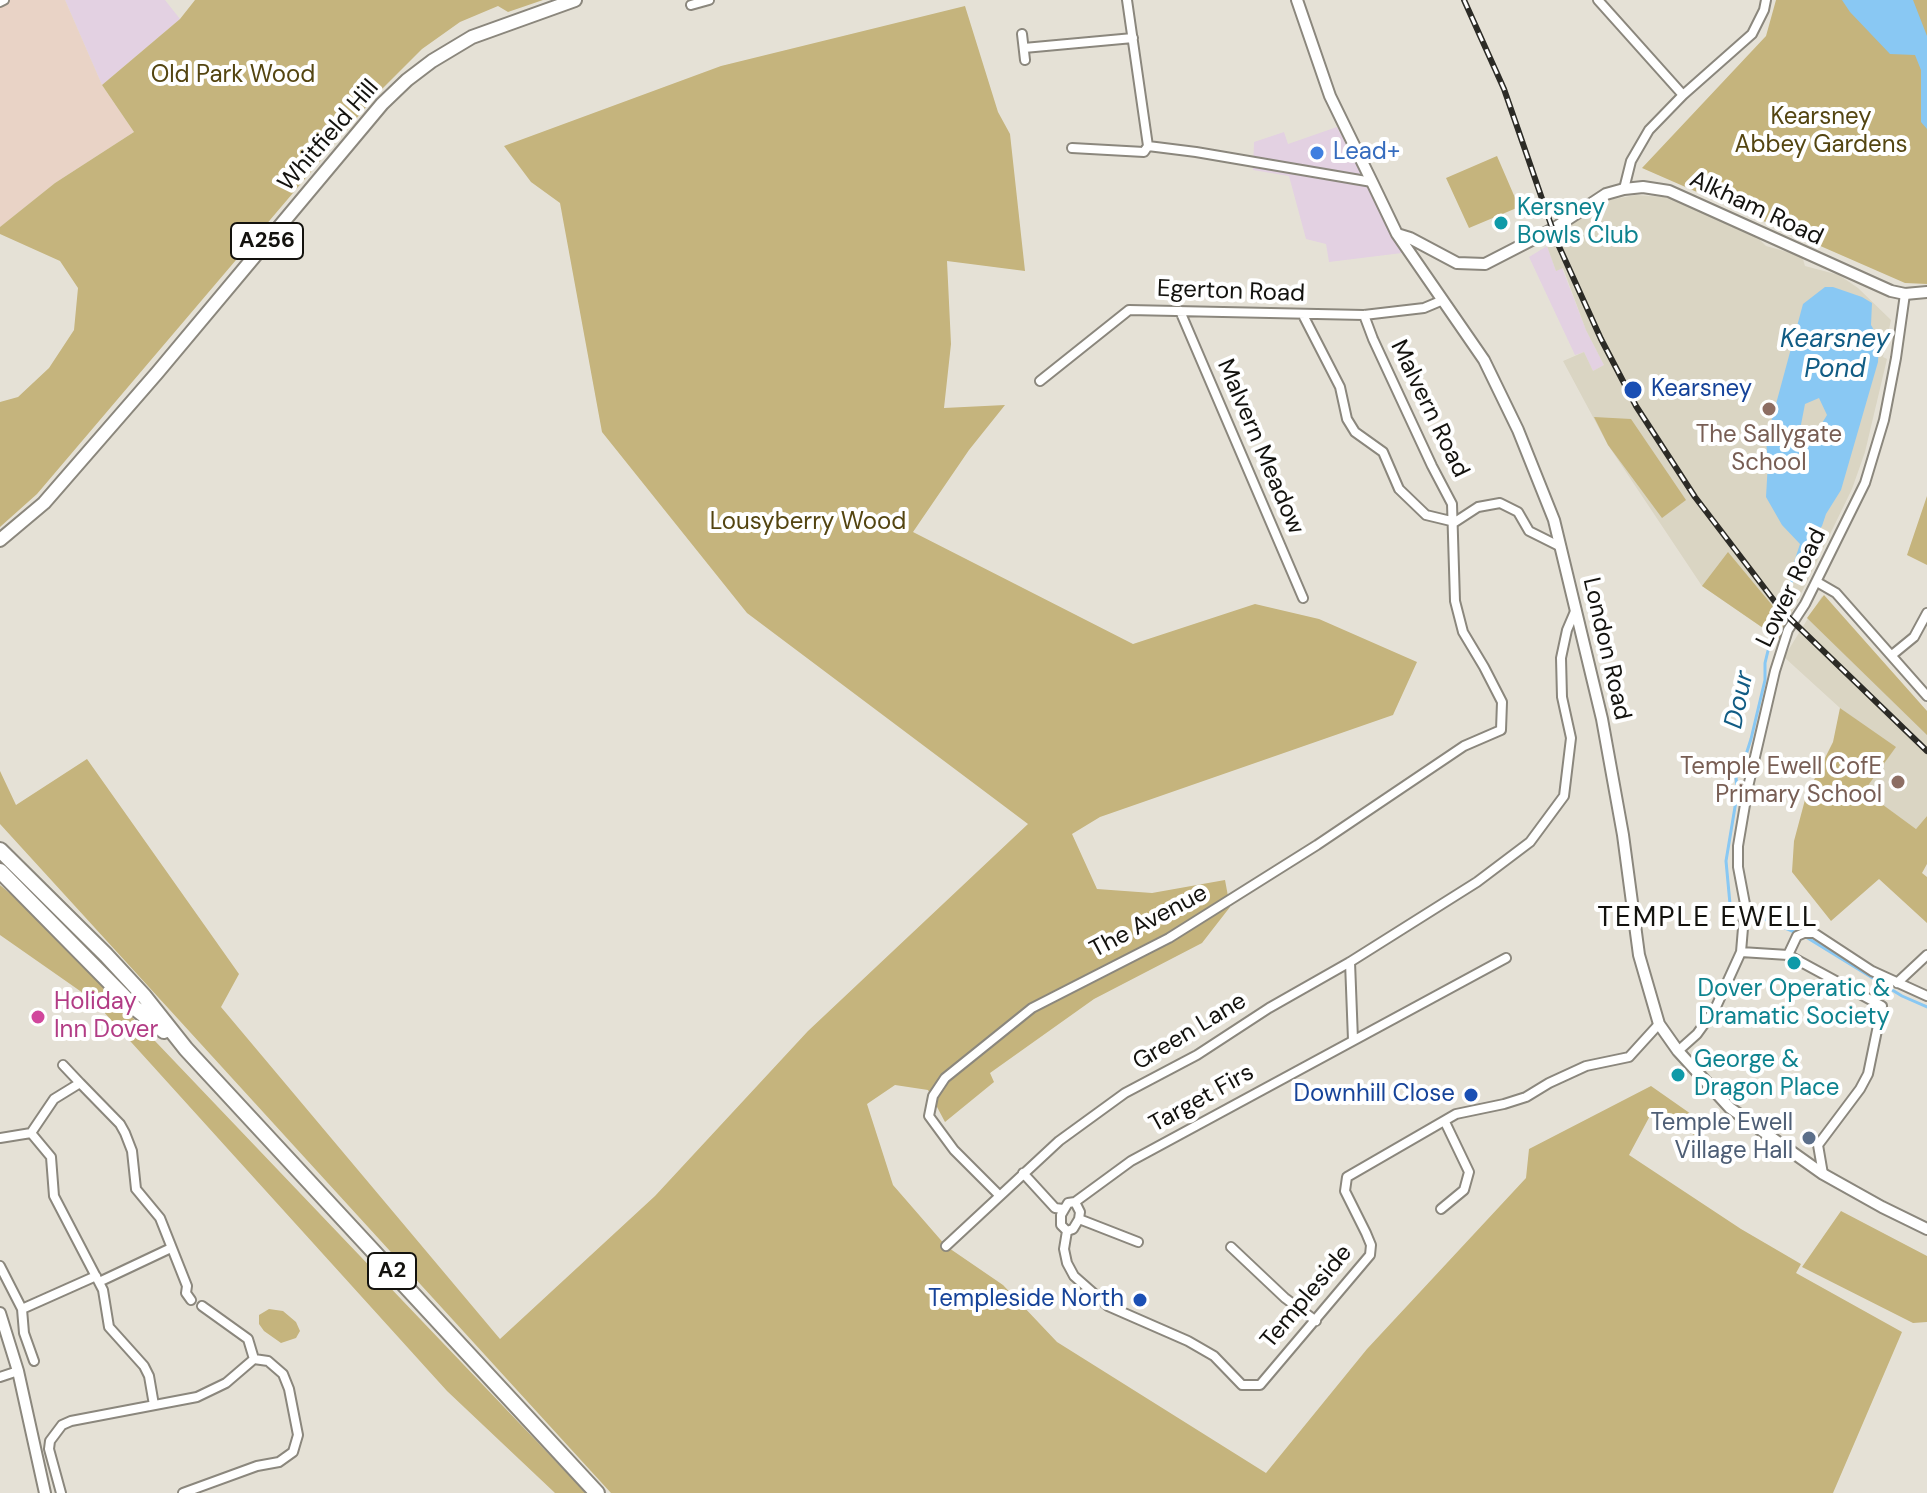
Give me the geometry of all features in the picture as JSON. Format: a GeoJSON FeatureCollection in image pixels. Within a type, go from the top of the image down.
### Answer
{"type":"FeatureCollection","features":[{"type":"Feature","properties":{"kind":"highway","name":"A2"},"geometry":{"type":"LineString","coordinates":[[0,850],[96,944],[144,996],[186,1049],[597,1493]]}},
{"type":"Feature","properties":{"kind":"highway","name":"A2"},"geometry":{"type":"LineString","coordinates":[[0,871],[135,1008],[186,1049]]}},
{"type":"Feature","properties":{"kind":"main road","name":"Whitfield Hill"},"geometry":{"type":"LineString","coordinates":[[0,540],[44,503],[382,104],[407,80],[472,37],[575,0]]}},
{"type":"Feature","properties":{"kind":"street"},"geometry":{"type":"LineString","coordinates":[[691,5],[709,0]]}},
{"type":"Feature","properties":{"kind":"street"},"geometry":{"type":"LineString","coordinates":[[1072,148],[1144,152],[1148,146],[1127,0]]}},
{"type":"Feature","properties":{"kind":"street","name":"London Road"},"geometry":{"type":"LineString","coordinates":[[1297,0],[1330,96],[1397,234],[1484,360],[1518,430],[1554,520],[1602,719],[1621,820],[1639,955],[1659,1024],[1678,1051],[1730,1108],[1823,1174],[1927,1229]]}},
{"type":"Feature","properties":{"kind":"street"},"geometry":{"type":"LineString","coordinates":[[1598,0],[1683,95]]}},
{"type":"Feature","properties":{"kind":"street"},"geometry":{"type":"LineString","coordinates":[[1624,189],[1631,161],[1649,130],[1683,95],[1752,34],[1766,0]]}},
{"type":"Feature","properties":{"kind":"street"},"geometry":{"type":"LineString","coordinates":[[1022,34],[1025,60]]}},
{"type":"Feature","properties":{"kind":"street"},"geometry":{"type":"LineString","coordinates":[[1024,48],[1133,38]]}},
{"type":"Feature","properties":{"kind":"street"},"geometry":{"type":"LineString","coordinates":[[1148,146],[1372,182]]}},
{"type":"Feature","properties":{"kind":"street","name":"Alkham Road"},"geometry":{"type":"LineString","coordinates":[[1397,234],[1457,263],[1485,264],[1553,229],[1606,194],[1643,187],[1669,191],[1877,285],[1905,294],[1927,292]]}},
{"type":"Feature","properties":{"kind":"street","name":"Lower Road"},"geometry":{"type":"LineString","coordinates":[[1678,1051],[1697,1034],[1715,1009],[1741,952],[1745,904],[1738,867],[1738,846],[1748,787],[1775,671],[1788,630],[1817,582],[1865,483],[1876,451],[1896,358],[1905,294]]}},
{"type":"Feature","properties":{"kind":"street","name":"Egerton Road"},"geometry":{"type":"LineString","coordinates":[[1040,381],[1129,310],[1364,315],[1424,308],[1443,300]]}},
{"type":"Feature","properties":{"kind":"street","name":"Malvern Meadow"},"geometry":{"type":"LineString","coordinates":[[1180,311],[1303,598]]}},
{"type":"Feature","properties":{"kind":"street"},"geometry":{"type":"LineString","coordinates":[[1303,315],[1340,387],[1347,419],[1355,432],[1383,452],[1399,489],[1426,515],[1455,522],[1478,507],[1500,503],[1518,512],[1529,531],[1561,547]]}},
{"type":"Feature","properties":{"kind":"street","name":"Malvern Road"},"geometry":{"type":"LineString","coordinates":[[1364,315],[1425,452],[1452,504],[1455,522],[1455,601],[1463,632],[1502,702],[1501,730]]}},
{"type":"Feature","properties":{"kind":"street"},"geometry":{"type":"LineString","coordinates":[[1817,582],[1836,593],[1927,696]]}},
{"type":"Feature","properties":{"kind":"street","name":"Green Lane"},"geometry":{"type":"LineString","coordinates":[[946,1246],[1059,1141],[1125,1093],[1197,1055],[1269,1008],[1350,962],[1477,882],[1530,842],[1564,796],[1571,738],[1562,697],[1561,658],[1576,608]]}},
{"type":"Feature","properties":{"kind":"street"},"geometry":{"type":"LineString","coordinates":[[1892,655],[1914,637],[1927,613]]}},
{"type":"Feature","properties":{"kind":"street","name":"The Avenue"},"geometry":{"type":"LineString","coordinates":[[999,1195],[954,1150],[929,1116],[933,1096],[945,1078],[1032,1008],[1169,938],[1317,845],[1464,746],[1501,730]]}},
{"type":"Feature","properties":{"kind":"street"},"geometry":{"type":"LineString","coordinates":[[1790,950],[1797,936],[1804,933],[1818,935],[1872,971],[1927,996]]}},
{"type":"Feature","properties":{"kind":"street"},"geometry":{"type":"LineString","coordinates":[[1741,952],[1790,950],[1882,1006],[1868,1074],[1818,1145],[1823,1174]]}},
{"type":"Feature","properties":{"kind":"street"},"geometry":{"type":"LineString","coordinates":[[1897,983],[1927,955]]}},
{"type":"Feature","properties":{"kind":"street","name":"Target Firs"},"geometry":{"type":"LineString","coordinates":[[1063,1209],[1131,1161],[1506,958]]}},
{"type":"Feature","properties":{"kind":"street"},"geometry":{"type":"LineString","coordinates":[[1350,962],[1353,1040]]}},
{"type":"Feature","properties":{"kind":"street","name":"Templeside"},"geometry":{"type":"LineString","coordinates":[[1067,1231],[1064,1249],[1074,1276],[1108,1306],[1188,1341],[1214,1356],[1242,1385],[1260,1385],[1370,1255],[1371,1245],[1345,1191],[1347,1177],[1456,1114],[1487,1109],[1526,1097],[1586,1066],[1629,1057],[1659,1024]]}},
{"type":"Feature","properties":{"kind":"street"},"geometry":{"type":"LineString","coordinates":[[63,1065],[125,1133],[132,1151],[136,1189],[160,1218],[191,1300]]}},
{"type":"Feature","properties":{"kind":"street"},"geometry":{"type":"LineString","coordinates":[[0,1138],[31,1133],[54,1099],[80,1083]]}},
{"type":"Feature","properties":{"kind":"street"},"geometry":{"type":"LineString","coordinates":[[1441,1209],[1464,1190],[1469,1172],[1445,1122]]}},
{"type":"Feature","properties":{"kind":"street"},"geometry":{"type":"LineString","coordinates":[[31,1133],[51,1157],[54,1196],[98,1279],[109,1327],[144,1366],[154,1405]]}},
{"type":"Feature","properties":{"kind":"street"},"geometry":{"type":"LineString","coordinates":[[1023,1173],[1055,1208],[1063,1209],[1061,1225],[1067,1231],[1073,1229],[1079,1219],[1080,1212],[1075,1202]]}},
{"type":"Feature","properties":{"kind":"street"},"geometry":{"type":"LineString","coordinates":[[1079,1219],[1138,1242]]}},
{"type":"Feature","properties":{"kind":"street"},"geometry":{"type":"LineString","coordinates":[[1231,1247],[1285,1298],[1316,1321]]}},
{"type":"Feature","properties":{"kind":"street"},"geometry":{"type":"LineString","coordinates":[[22,1309],[171,1248]]}},
{"type":"Feature","properties":{"kind":"street"},"geometry":{"type":"LineString","coordinates":[[0,1266],[22,1309],[24,1333],[34,1361]]}},
{"type":"Feature","properties":{"kind":"street"},"geometry":{"type":"LineString","coordinates":[[202,1306],[248,1339],[254,1359]]}},
{"type":"Feature","properties":{"kind":"street"},"geometry":{"type":"LineString","coordinates":[[0,1313],[18,1371],[45,1493]]}},
{"type":"Feature","properties":{"kind":"street"},"geometry":{"type":"LineString","coordinates":[[61,1493],[49,1449],[50,1441],[62,1425],[208,1393],[254,1359],[268,1361],[287,1382],[298,1435],[293,1452],[279,1462],[257,1466],[183,1493]]}},
{"type":"Feature","properties":{"kind":"street"},"geometry":{"type":"LineString","coordinates":[[0,1377],[18,1371]]}},
{"type":"Feature","properties":{"kind":"shaded area"},"geometry":{"type":"Polygon","coordinates":[[[0,0],[65,0],[102,85],[134,132],[55,183],[0,227],[0,0]]]}},
{"type":"Feature","properties":{"kind":"shaded area"},"geometry":{"type":"Polygon","coordinates":[[[65,0],[165,0],[180,19],[102,85],[65,0]]]}},
{"type":"Feature","properties":{"kind":"shaded area"},"geometry":{"type":"Polygon","coordinates":[[[1337,127],[1402,253],[1329,262],[1326,244],[1306,239],[1289,176],[1253,170],[1254,142],[1284,132],[1288,144],[1337,127]]]}},
{"type":"Feature","properties":{"kind":"shaded area","name":"The Sallygate School"},"geometry":{"type":"Polygon","coordinates":[[[1636,195],[1664,197],[1699,207],[1750,230],[1766,246],[1802,256],[1805,266],[1839,275],[1858,288],[1891,320],[1883,357],[1887,359],[1865,452],[1852,489],[1779,639],[1702,586],[1608,445],[1563,361],[1584,352],[1593,371],[1604,365],[1586,330],[1563,268],[1556,271],[1547,246],[1568,225],[1603,201],[1636,195]]]}},
{"type":"Feature","properties":{"kind":"shaded area"},"geometry":{"type":"Polygon","coordinates":[[[1547,246],[1556,271],[1562,268],[1586,330],[1604,365],[1593,371],[1584,352],[1575,355],[1529,257],[1547,246]]]}},
{"type":"Feature","properties":{"kind":"shaded area"},"geometry":{"type":"Polygon","coordinates":[[[1822,596],[1927,714],[1927,816],[1916,829],[1863,791],[1895,748],[1840,708],[1784,657],[1822,596]]]}},
{"type":"Feature","properties":{"kind":"green space","name":"Old Park Wood"},"geometry":{"type":"Polygon","coordinates":[[[195,0],[543,0],[508,12],[498,6],[460,22],[422,49],[378,93],[37,494],[0,527],[0,402],[18,397],[49,368],[74,330],[78,288],[60,261],[0,234],[0,227],[55,183],[134,132],[102,85],[180,19],[195,0]]]}},
{"type":"Feature","properties":{"kind":"green space","name":"Kearsney Abbey Gardens"},"geometry":{"type":"Polygon","coordinates":[[[1776,0],[1927,0],[1927,284],[1905,283],[1642,168],[1766,36],[1776,0]]]}},
{"type":"Feature","properties":{"kind":"green space","name":"Lousyberry Wood"},"geometry":{"type":"Polygon","coordinates":[[[965,6],[998,112],[1010,134],[1025,271],[947,261],[951,344],[944,408],[1005,405],[969,450],[913,532],[1133,644],[1255,604],[1319,619],[1417,662],[1393,715],[1100,817],[1072,834],[1097,889],[1152,893],[1225,880],[1230,907],[1202,943],[1094,999],[990,1073],[994,1082],[945,1122],[928,1090],[895,1085],[867,1104],[893,1185],[946,1246],[1003,1285],[1057,1342],[1266,1473],[1367,1349],[1526,1178],[1529,1149],[1651,1086],[1701,1121],[1703,1128],[1694,1135],[1652,1112],[1629,1155],[1741,1229],[1801,1264],[1796,1273],[1902,1332],[1833,1493],[611,1493],[0,824],[0,771],[16,805],[87,759],[239,974],[221,1007],[500,1339],[655,1196],[808,1031],[1028,824],[747,613],[602,432],[560,203],[531,182],[504,146],[721,66],[965,6]]]}},
{"type":"Feature","properties":{"kind":"green space"},"geometry":{"type":"Polygon","coordinates":[[[1497,156],[1519,207],[1469,228],[1446,178],[1497,156]]]}},
{"type":"Feature","properties":{"kind":"green space"},"geometry":{"type":"Polygon","coordinates":[[[1594,417],[1631,419],[1686,500],[1662,518],[1608,445],[1594,417]]]}},
{"type":"Feature","properties":{"kind":"green space"},"geometry":{"type":"Polygon","coordinates":[[[1927,496],[1927,565],[1907,555],[1927,496]]]}},
{"type":"Feature","properties":{"kind":"green space"},"geometry":{"type":"Polygon","coordinates":[[[1728,552],[1786,622],[1779,639],[1702,586],[1728,552]]]}},
{"type":"Feature","properties":{"kind":"green space"},"geometry":{"type":"Polygon","coordinates":[[[1824,595],[1927,711],[1927,735],[1807,618],[1824,595]]]}},
{"type":"Feature","properties":{"kind":"green space"},"geometry":{"type":"Polygon","coordinates":[[[1840,708],[1896,747],[1864,791],[1916,829],[1927,816],[1927,864],[1922,873],[1927,877],[1927,923],[1879,879],[1831,921],[1792,872],[1794,841],[1806,796],[1833,742],[1840,708]]]}},
{"type":"Feature","properties":{"kind":"green space"},"geometry":{"type":"Polygon","coordinates":[[[0,885],[32,912],[586,1493],[555,1493],[447,1391],[93,1000],[0,935],[0,885]]]}},
{"type":"Feature","properties":{"kind":"green space"},"geometry":{"type":"Polygon","coordinates":[[[1841,1211],[1927,1256],[1927,1322],[1913,1323],[1802,1267],[1841,1211]]]}},
{"type":"Feature","properties":{"kind":"green space"},"geometry":{"type":"Polygon","coordinates":[[[269,1309],[283,1311],[296,1322],[300,1331],[296,1338],[281,1343],[264,1331],[259,1324],[259,1315],[269,1309]]]}},
{"type":"Feature","properties":{"kind":"water"},"geometry":{"type":"Polygon","coordinates":[[[1842,0],[1913,0],[1927,36],[1927,129],[1921,122],[1921,70],[1915,55],[1890,54],[1842,0]]]}},
{"type":"Feature","properties":{"kind":"water","name":"Kearsney Pond"},"geometry":{"type":"Polygon","coordinates":[[[1825,287],[1862,297],[1872,303],[1871,325],[1879,339],[1878,362],[1841,490],[1814,536],[1801,572],[1792,568],[1800,544],[1782,525],[1766,497],[1766,441],[1803,304],[1825,287]],[[1819,398],[1805,404],[1798,440],[1807,448],[1827,415],[1819,398]]]}},
{"type":"Feature","properties":{"kind":"waterway","name":"Dour"},"geometry":{"type":"LineString","coordinates":[[1796,570],[1775,622],[1751,739],[1736,775],[1737,795],[1726,861],[1730,904],[1799,934]]}},
{"type":"Feature","properties":{"kind":"waterway","name":"Dour"},"geometry":{"type":"LineString","coordinates":[[1806,937],[1902,996],[1927,1007]]}},
{"type":"Feature","properties":{"kind":"railway"},"geometry":{"type":"LineString","coordinates":[[1464,0],[1504,89],[1557,242],[1601,339],[1636,406],[1695,497],[1782,611],[1927,751]]}},
{"type":"Feature","properties":{"kind":"place","name":"Lead+"},"geometry":{"type":"Point","coordinates":[1317,153]}},
{"type":"Feature","properties":{"kind":"place","name":"Kersney Bowls Club"},"geometry":{"type":"Point","coordinates":[1501,223]}},
{"type":"Feature","properties":{"kind":"place","name":"Kearsney"},"geometry":{"type":"Point","coordinates":[1633,390]}},
{"type":"Feature","properties":{"kind":"place","name":"The Sallygate School"},"geometry":{"type":"Point","coordinates":[1769,409]}},
{"type":"Feature","properties":{"kind":"place","name":"Temple Ewell CofE Primary School"},"geometry":{"type":"Point","coordinates":[1898,782]}},
{"type":"Feature","properties":{"kind":"place","name":"Dover Operatic & Dramatic Society"},"geometry":{"type":"Point","coordinates":[1794,963]}},
{"type":"Feature","properties":{"kind":"place","name":"Holiday Inn Dover"},"geometry":{"type":"Point","coordinates":[38,1017]}},
{"type":"Feature","properties":{"kind":"place","name":"George & Dragon Place"},"geometry":{"type":"Point","coordinates":[1678,1075]}},
{"type":"Feature","properties":{"kind":"place","name":"Downhill Close"},"geometry":{"type":"Point","coordinates":[1471,1095]}},
{"type":"Feature","properties":{"kind":"place","name":"Temple Ewell Village Hall"},"geometry":{"type":"Point","coordinates":[1809,1138]}},
{"type":"Feature","properties":{"kind":"place","name":"Templeside North"},"geometry":{"type":"Point","coordinates":[1140,1300]}},
{"type":"Feature","properties":{"kind":"district","name":"TEMPLE EWELL"},"geometry":{"type":"Point","coordinates":[1708,919]}}]}
